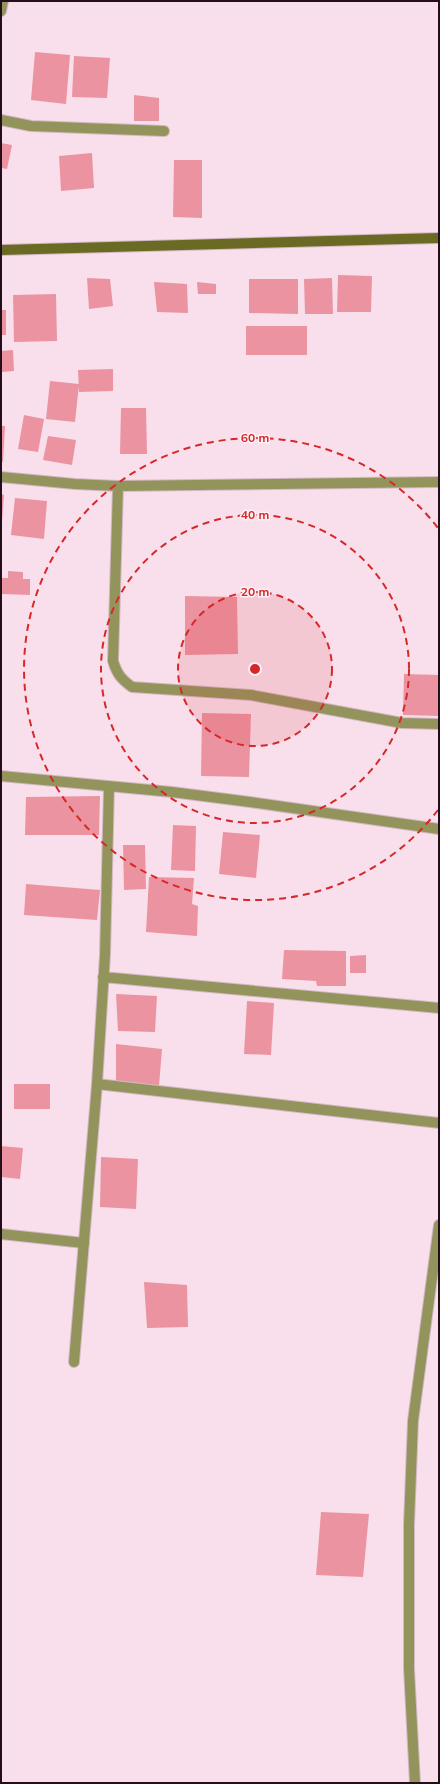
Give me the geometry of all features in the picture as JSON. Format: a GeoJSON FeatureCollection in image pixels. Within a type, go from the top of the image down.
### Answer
{"type":"FeatureCollection","features":[{"type":"Feature","properties":{"kind":"main road"},"geometry":{"type":"LineString","coordinates":[[1,250],[439,238]]}},
{"type":"Feature","properties":{"kind":"street"},"geometry":{"type":"LineString","coordinates":[[1,11],[3,1]]}},
{"type":"Feature","properties":{"kind":"street"},"geometry":{"type":"LineString","coordinates":[[1,120],[31,126],[164,131]]}},
{"type":"Feature","properties":{"kind":"street"},"geometry":{"type":"LineString","coordinates":[[1,477],[75,484],[118,486],[439,482]]}},
{"type":"Feature","properties":{"kind":"street"},"geometry":{"type":"LineString","coordinates":[[118,486],[113,661],[117,673],[122,680],[132,687],[251,695],[402,723],[439,724]]}},
{"type":"Feature","properties":{"kind":"street"},"geometry":{"type":"LineString","coordinates":[[1,776],[109,786],[250,802],[439,830]]}},
{"type":"Feature","properties":{"kind":"street"},"geometry":{"type":"LineString","coordinates":[[74,1362],[97,1084],[103,977],[109,786]]}},
{"type":"Feature","properties":{"kind":"street"},"geometry":{"type":"LineString","coordinates":[[103,977],[439,1008]]}},
{"type":"Feature","properties":{"kind":"street"},"geometry":{"type":"LineString","coordinates":[[97,1084],[439,1123]]}},
{"type":"Feature","properties":{"kind":"street"},"geometry":{"type":"LineString","coordinates":[[415,1783],[409,1669],[409,1516],[413,1421],[439,1226]]}},
{"type":"Feature","properties":{"kind":"street"},"geometry":{"type":"LineString","coordinates":[[1,1234],[84,1243]]}},
{"type":"Feature","properties":{"kind":"building"},"geometry":{"type":"Polygon","coordinates":[[[35,52],[70,55],[66,104],[31,100],[35,52]]]}},
{"type":"Feature","properties":{"kind":"building"},"geometry":{"type":"Polygon","coordinates":[[[74,56],[110,58],[107,98],[72,97],[74,56]]]}},
{"type":"Feature","properties":{"kind":"building"},"geometry":{"type":"Polygon","coordinates":[[[134,95],[159,98],[159,121],[134,121],[134,95]]]}},
{"type":"Feature","properties":{"kind":"building"},"geometry":{"type":"Polygon","coordinates":[[[1,143],[12,145],[7,169],[1,168],[1,143]]]}},
{"type":"Feature","properties":{"kind":"building"},"geometry":{"type":"Polygon","coordinates":[[[92,153],[94,188],[61,191],[59,156],[92,153]]]}},
{"type":"Feature","properties":{"kind":"building"},"geometry":{"type":"Polygon","coordinates":[[[174,160],[202,160],[202,218],[173,217],[174,160]]]}},
{"type":"Feature","properties":{"kind":"building"},"geometry":{"type":"Polygon","coordinates":[[[338,275],[372,276],[371,312],[337,312],[338,275]]]}},
{"type":"Feature","properties":{"kind":"building"},"geometry":{"type":"Polygon","coordinates":[[[87,278],[110,279],[113,306],[89,309],[87,278]]]}},
{"type":"Feature","properties":{"kind":"building"},"geometry":{"type":"Polygon","coordinates":[[[332,278],[333,314],[305,314],[304,279],[332,278]]]}},
{"type":"Feature","properties":{"kind":"building"},"geometry":{"type":"Polygon","coordinates":[[[249,279],[298,279],[298,314],[249,313],[249,279]]]}},
{"type":"Feature","properties":{"kind":"building"},"geometry":{"type":"Polygon","coordinates":[[[154,282],[187,284],[188,313],[157,312],[154,282]]]}},
{"type":"Feature","properties":{"kind":"building"},"geometry":{"type":"Polygon","coordinates":[[[197,282],[216,284],[216,294],[198,294],[197,282]]]}},
{"type":"Feature","properties":{"kind":"building"},"geometry":{"type":"Polygon","coordinates":[[[56,294],[57,341],[14,342],[13,295],[56,294]]]}},
{"type":"Feature","properties":{"kind":"building"},"geometry":{"type":"Polygon","coordinates":[[[1,310],[6,310],[6,335],[1,335],[1,310]]]}},
{"type":"Feature","properties":{"kind":"building"},"geometry":{"type":"Polygon","coordinates":[[[246,326],[307,326],[307,355],[246,355],[246,326]]]}},
{"type":"Feature","properties":{"kind":"building"},"geometry":{"type":"Polygon","coordinates":[[[13,350],[14,371],[1,372],[1,351],[13,350]]]}},
{"type":"Feature","properties":{"kind":"building"},"geometry":{"type":"Polygon","coordinates":[[[113,369],[113,391],[79,392],[78,370],[113,369]]]}},
{"type":"Feature","properties":{"kind":"building"},"geometry":{"type":"Polygon","coordinates":[[[50,381],[79,384],[75,422],[46,419],[50,381]]]}},
{"type":"Feature","properties":{"kind":"building"},"geometry":{"type":"Polygon","coordinates":[[[121,408],[146,408],[147,454],[120,454],[121,408]]]}},
{"type":"Feature","properties":{"kind":"building"},"geometry":{"type":"Polygon","coordinates":[[[24,415],[44,419],[38,452],[18,449],[24,415]]]}},
{"type":"Feature","properties":{"kind":"building"},"geometry":{"type":"Polygon","coordinates":[[[1,426],[5,426],[3,462],[1,461],[1,426]]]}},
{"type":"Feature","properties":{"kind":"building"},"geometry":{"type":"Polygon","coordinates":[[[48,436],[76,440],[72,465],[43,460],[48,436]]]}},
{"type":"Feature","properties":{"kind":"building"},"geometry":{"type":"Polygon","coordinates":[[[1,494],[4,495],[2,522],[1,522],[1,494]]]}},
{"type":"Feature","properties":{"kind":"building"},"geometry":{"type":"Polygon","coordinates":[[[15,498],[47,501],[44,539],[11,535],[15,498]]]}},
{"type":"Feature","properties":{"kind":"building"},"geometry":{"type":"Polygon","coordinates":[[[8,571],[23,572],[23,579],[30,579],[30,595],[2,594],[2,578],[8,578],[8,571]]]}},
{"type":"Feature","properties":{"kind":"building"},"geometry":{"type":"Polygon","coordinates":[[[185,596],[237,597],[238,654],[185,655],[185,596]]]}},
{"type":"Feature","properties":{"kind":"building"},"geometry":{"type":"Polygon","coordinates":[[[404,674],[439,675],[439,716],[403,715],[404,674]]]}},
{"type":"Feature","properties":{"kind":"building"},"geometry":{"type":"Polygon","coordinates":[[[202,713],[251,714],[249,777],[201,776],[202,713]]]}},
{"type":"Feature","properties":{"kind":"building"},"geometry":{"type":"Polygon","coordinates":[[[100,796],[99,835],[25,835],[26,797],[100,796]]]}},
{"type":"Feature","properties":{"kind":"building"},"geometry":{"type":"Polygon","coordinates":[[[173,825],[196,826],[195,871],[171,870],[173,825]]]}},
{"type":"Feature","properties":{"kind":"building"},"geometry":{"type":"Polygon","coordinates":[[[223,832],[260,835],[256,878],[219,874],[223,832]]]}},
{"type":"Feature","properties":{"kind":"building"},"geometry":{"type":"Polygon","coordinates":[[[123,845],[145,845],[146,889],[124,890],[123,845]]]}},
{"type":"Feature","properties":{"kind":"building"},"geometry":{"type":"Polygon","coordinates":[[[149,877],[194,878],[192,904],[198,906],[197,936],[146,932],[149,877]]]}},
{"type":"Feature","properties":{"kind":"building"},"geometry":{"type":"Polygon","coordinates":[[[26,884],[100,890],[97,920],[24,915],[26,884]]]}},
{"type":"Feature","properties":{"kind":"building"},"geometry":{"type":"Polygon","coordinates":[[[284,950],[346,951],[346,986],[317,986],[316,981],[282,979],[284,950]]]}},
{"type":"Feature","properties":{"kind":"building"},"geometry":{"type":"Polygon","coordinates":[[[366,955],[366,973],[350,973],[350,956],[366,955]]]}},
{"type":"Feature","properties":{"kind":"building"},"geometry":{"type":"Polygon","coordinates":[[[116,994],[157,996],[155,1032],[118,1031],[116,994]]]}},
{"type":"Feature","properties":{"kind":"building"},"geometry":{"type":"Polygon","coordinates":[[[247,1001],[274,1003],[271,1055],[244,1054],[247,1001]]]}},
{"type":"Feature","properties":{"kind":"building"},"geometry":{"type":"Polygon","coordinates":[[[116,1044],[162,1049],[159,1086],[116,1083],[116,1044]]]}},
{"type":"Feature","properties":{"kind":"building"},"geometry":{"type":"Polygon","coordinates":[[[14,1084],[50,1084],[50,1109],[14,1109],[14,1084]]]}},
{"type":"Feature","properties":{"kind":"building"},"geometry":{"type":"Polygon","coordinates":[[[1,1146],[23,1148],[20,1179],[1,1177],[1,1146]]]}},
{"type":"Feature","properties":{"kind":"building"},"geometry":{"type":"Polygon","coordinates":[[[101,1157],[138,1159],[136,1209],[100,1207],[101,1157]]]}},
{"type":"Feature","properties":{"kind":"building"},"geometry":{"type":"Polygon","coordinates":[[[144,1282],[187,1285],[188,1327],[147,1328],[144,1282]]]}},
{"type":"Feature","properties":{"kind":"building"},"geometry":{"type":"Polygon","coordinates":[[[321,1512],[369,1514],[363,1577],[316,1575],[321,1512]]]}}]}
